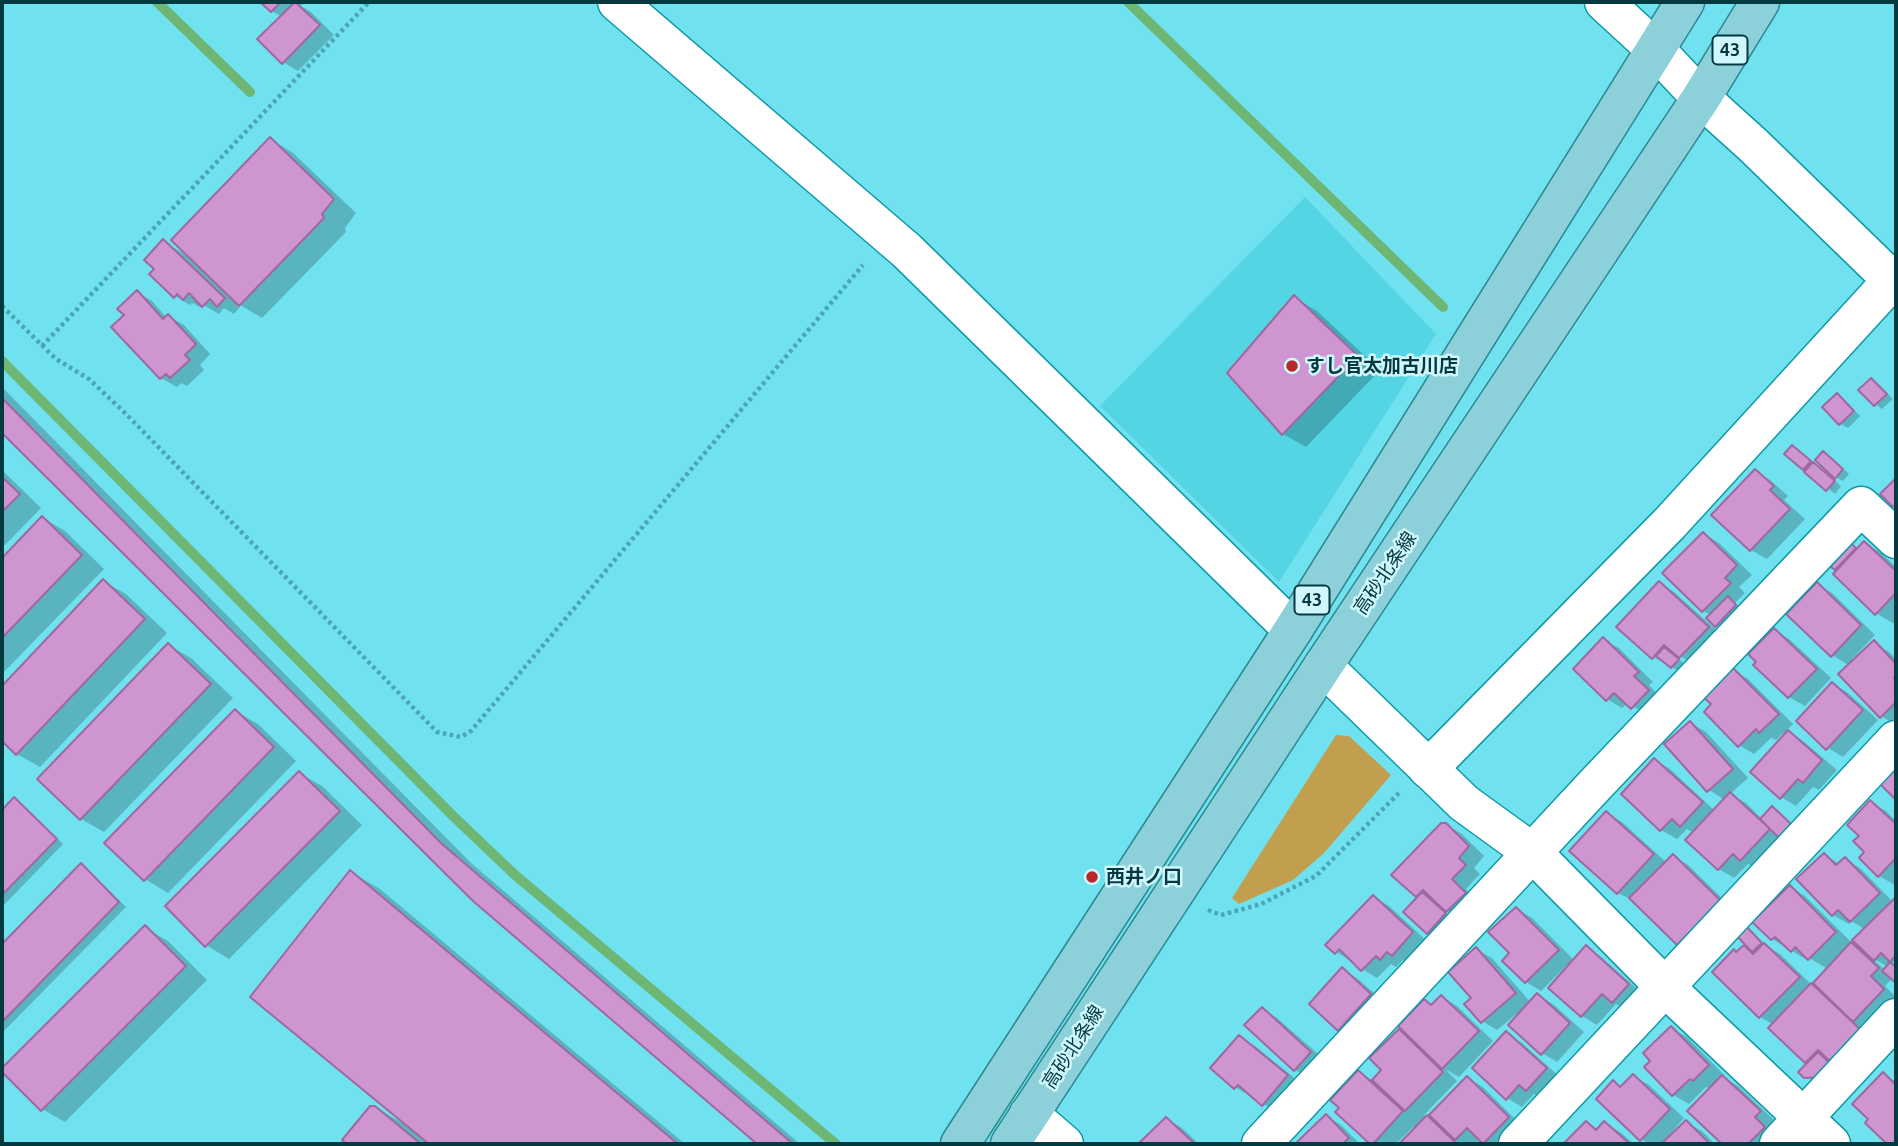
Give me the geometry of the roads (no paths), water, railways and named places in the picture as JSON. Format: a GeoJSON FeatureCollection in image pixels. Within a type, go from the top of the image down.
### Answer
{"type":"FeatureCollection","features":[{"type":"Feature","properties":{"kind":"main road","name":"43"},"geometry":{"type":"LineString","coordinates":[[960,1144],[1293,630],[1685,2]]}},
{"type":"Feature","properties":{"kind":"main road","name":"高砂北条線"},"geometry":{"type":"LineString","coordinates":[[1020,1129],[1323,666],[1701,98],[1760,2]]}},
{"type":"Feature","properties":{"kind":"street"},"geometry":{"type":"LineString","coordinates":[[617,2],[908,251],[1293,630]]}},
{"type":"Feature","properties":{"kind":"street"},"geometry":{"type":"LineString","coordinates":[[1415,780],[1670,523],[1895,280],[1701,98],[1655,49],[1604,2]]}},
{"type":"Feature","properties":{"kind":"street"},"geometry":{"type":"LineString","coordinates":[[1261,1144],[1596,784],[1861,506],[1896,539]]}},
{"type":"Feature","properties":{"kind":"street"},"geometry":{"type":"LineString","coordinates":[[1323,666],[1415,780],[1464,803],[1533,853],[1665,987],[1791,1131],[1831,1144]]}},
{"type":"Feature","properties":{"kind":"street"},"geometry":{"type":"LineString","coordinates":[[1518,1144],[1896,740]]}},
{"type":"Feature","properties":{"kind":"street"},"geometry":{"type":"LineString","coordinates":[[1791,1131],[1896,1018]]}},
{"type":"Feature","properties":{"kind":"street"},"geometry":{"type":"LineString","coordinates":[[1020,1129],[1064,1144]]}},
{"type":"Feature","properties":{"kind":"waterway"},"geometry":{"type":"LineString","coordinates":[[157,2],[250,92]]}},
{"type":"Feature","properties":{"kind":"waterway"},"geometry":{"type":"LineString","coordinates":[[1128,2],[1443,307]]}},
{"type":"Feature","properties":{"kind":"waterway"},"geometry":{"type":"LineString","coordinates":[[2,361],[453,816],[515,875],[836,1144]]}},
{"type":"Feature","properties":{"kind":"place","name":"すし官太加古川店"},"geometry":{"type":"Point","coordinates":[1292,366]}},
{"type":"Feature","properties":{"kind":"place","name":"西井ノ口"},"geometry":{"type":"Point","coordinates":[1092,877]}}]}
